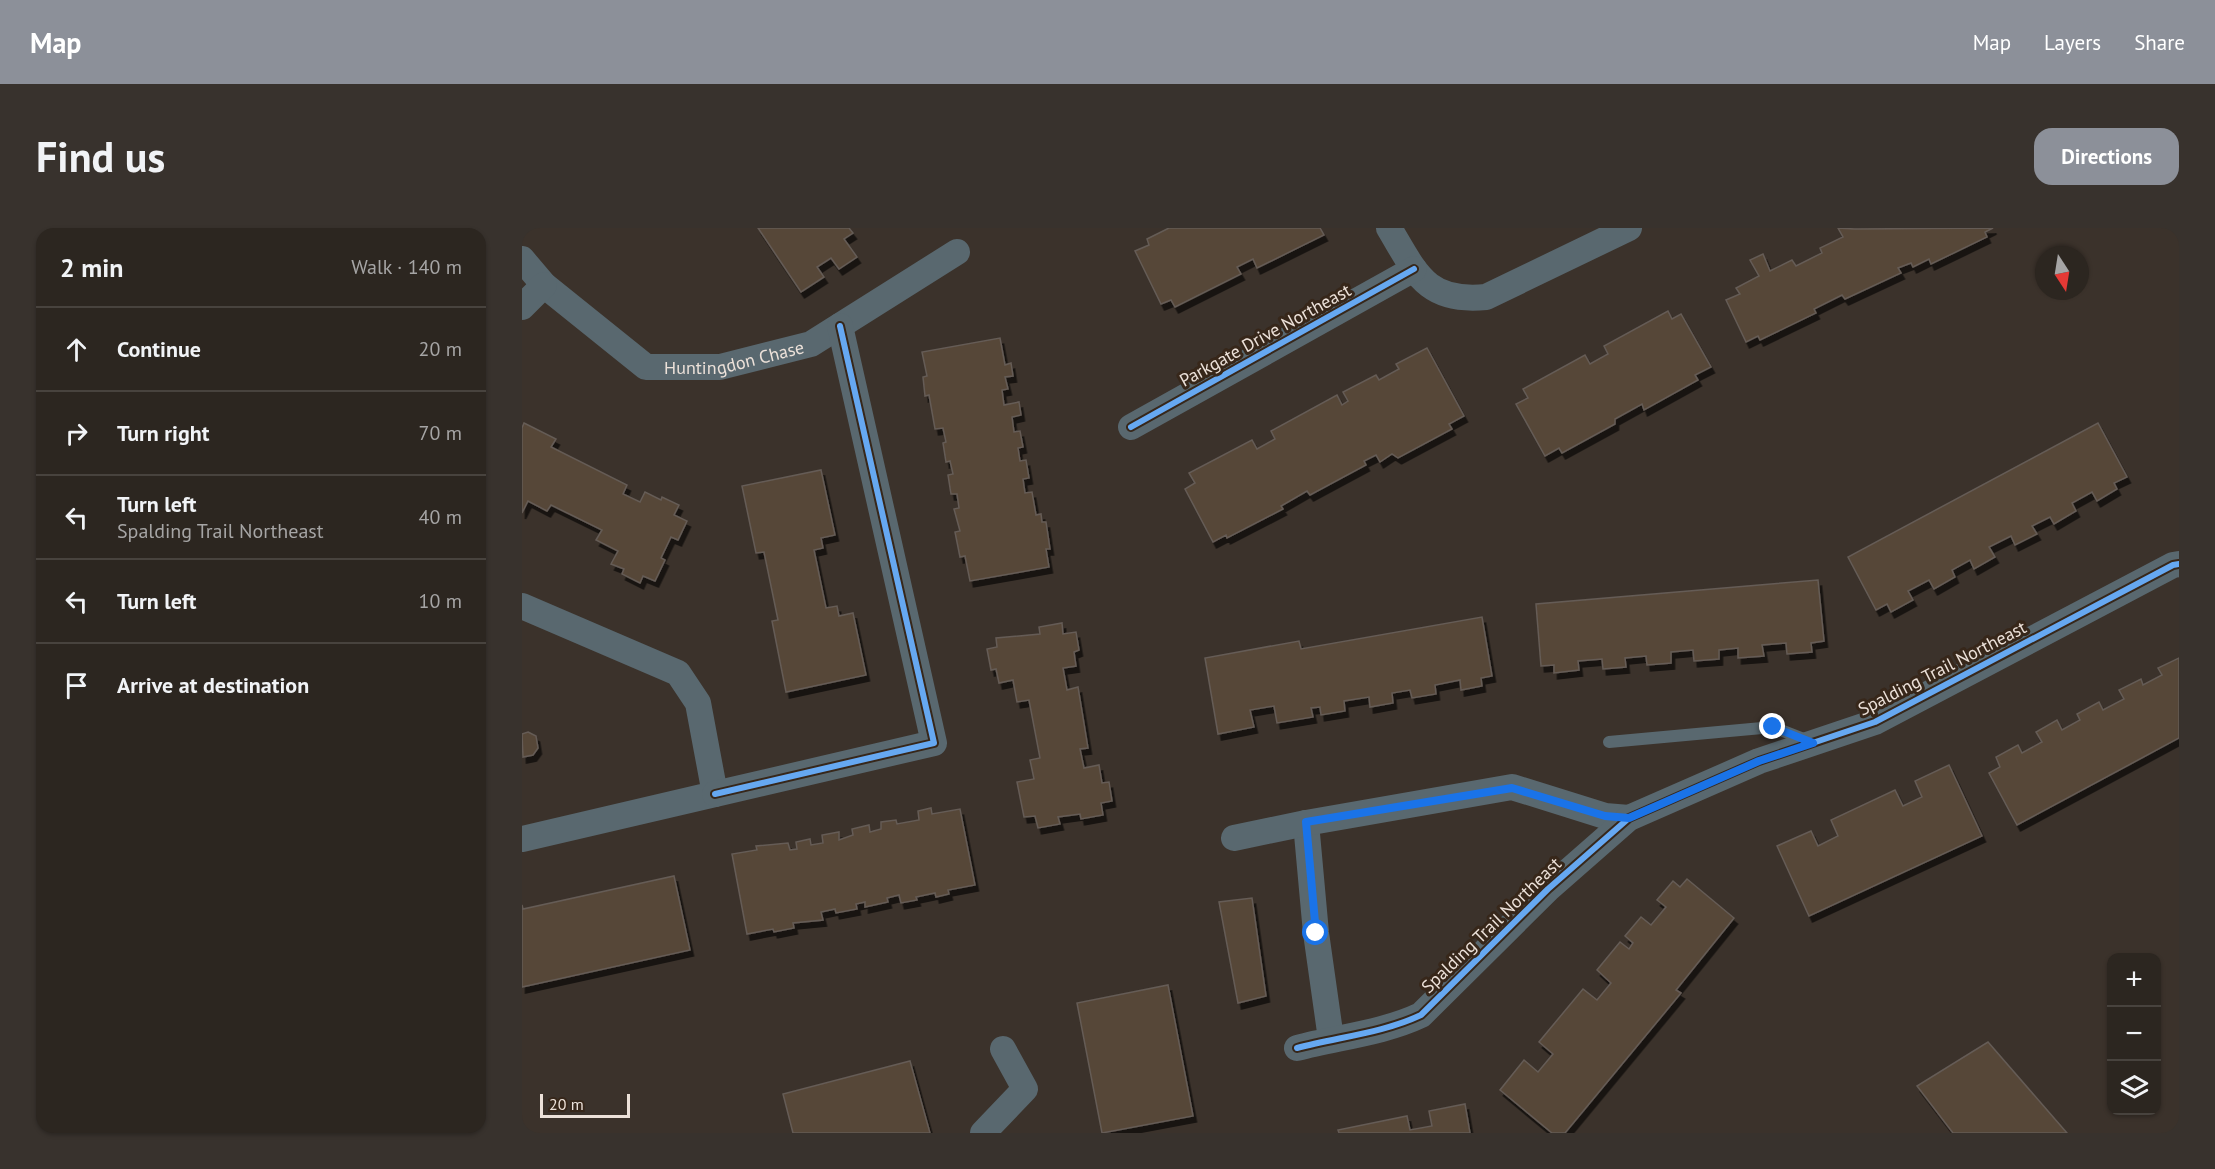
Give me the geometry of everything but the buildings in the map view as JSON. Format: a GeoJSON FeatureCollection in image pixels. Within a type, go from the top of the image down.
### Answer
{"type":"FeatureCollection","features":[{"type":"Feature","properties":{"kind":"street"},"geometry":{"type":"LineString","coordinates":[[1389,228],[1423,282],[1438,291],[1468,298],[1486,297],[1629,228]]}},
{"type":"Feature","properties":{"kind":"street","name":"Huntingdon Chase"},"geometry":{"type":"LineString","coordinates":[[522,259],[544,285],[646,367],[720,367],[811,344],[957,252]]}},
{"type":"Feature","properties":{"kind":"street","name":"Parkgate Drive Northeast"},"geometry":{"type":"LineString","coordinates":[[1131,427],[1414,269]]}},
{"type":"Feature","properties":{"kind":"street"},"geometry":{"type":"LineString","coordinates":[[522,307],[544,285]]}},
{"type":"Feature","properties":{"kind":"street"},"geometry":{"type":"LineString","coordinates":[[522,839],[934,743],[840,326]]}},
{"type":"Feature","properties":{"kind":"street","name":"Spalding Trail Northeast"},"geometry":{"type":"LineString","coordinates":[[1298,1048],[1398,1026],[1421,1015],[1548,889],[1629,818],[1759,761],[1875,722],[2173,565],[2179,564]]}},
{"type":"Feature","properties":{"kind":"street"},"geometry":{"type":"LineString","coordinates":[[522,606],[678,673],[698,703],[715,794]]}},
{"type":"Feature","properties":{"kind":"street"},"geometry":{"type":"LineString","coordinates":[[1234,838],[1306,822],[1512,788],[1605,816],[1629,818]]}},
{"type":"Feature","properties":{"kind":"street"},"geometry":{"type":"LineString","coordinates":[[1306,822],[1316,933],[1331,1039]]}},
{"type":"Feature","properties":{"kind":"street"},"geometry":{"type":"LineString","coordinates":[[983,1133],[1025,1089],[1003,1049]]}},
{"type":"Feature","properties":{"kind":"lane"},"geometry":{"type":"LineString","coordinates":[[1609,742],[1773,727],[1813,743]]}},
{"type":"Feature","properties":{"kind":"cycle path"},"geometry":{"type":"LineString","coordinates":[[1131,427],[1414,269]]}},
{"type":"Feature","properties":{"kind":"cycle path"},"geometry":{"type":"LineString","coordinates":[[715,794],[934,743],[840,326]]}},
{"type":"Feature","properties":{"kind":"cycle path"},"geometry":{"type":"LineString","coordinates":[[1297,1048],[1376,1030],[1421,1015],[1548,889],[1629,818],[1759,761],[1875,722],[2173,565],[2179,564]]}},
{"type":"Feature","properties":{"kind":"route"},"geometry":{"type":"LineString","coordinates":[[1316,933],[1306,822],[1512,788],[1605,816],[1629,818],[1759,761],[1813,743],[1773,727]]}}]}
